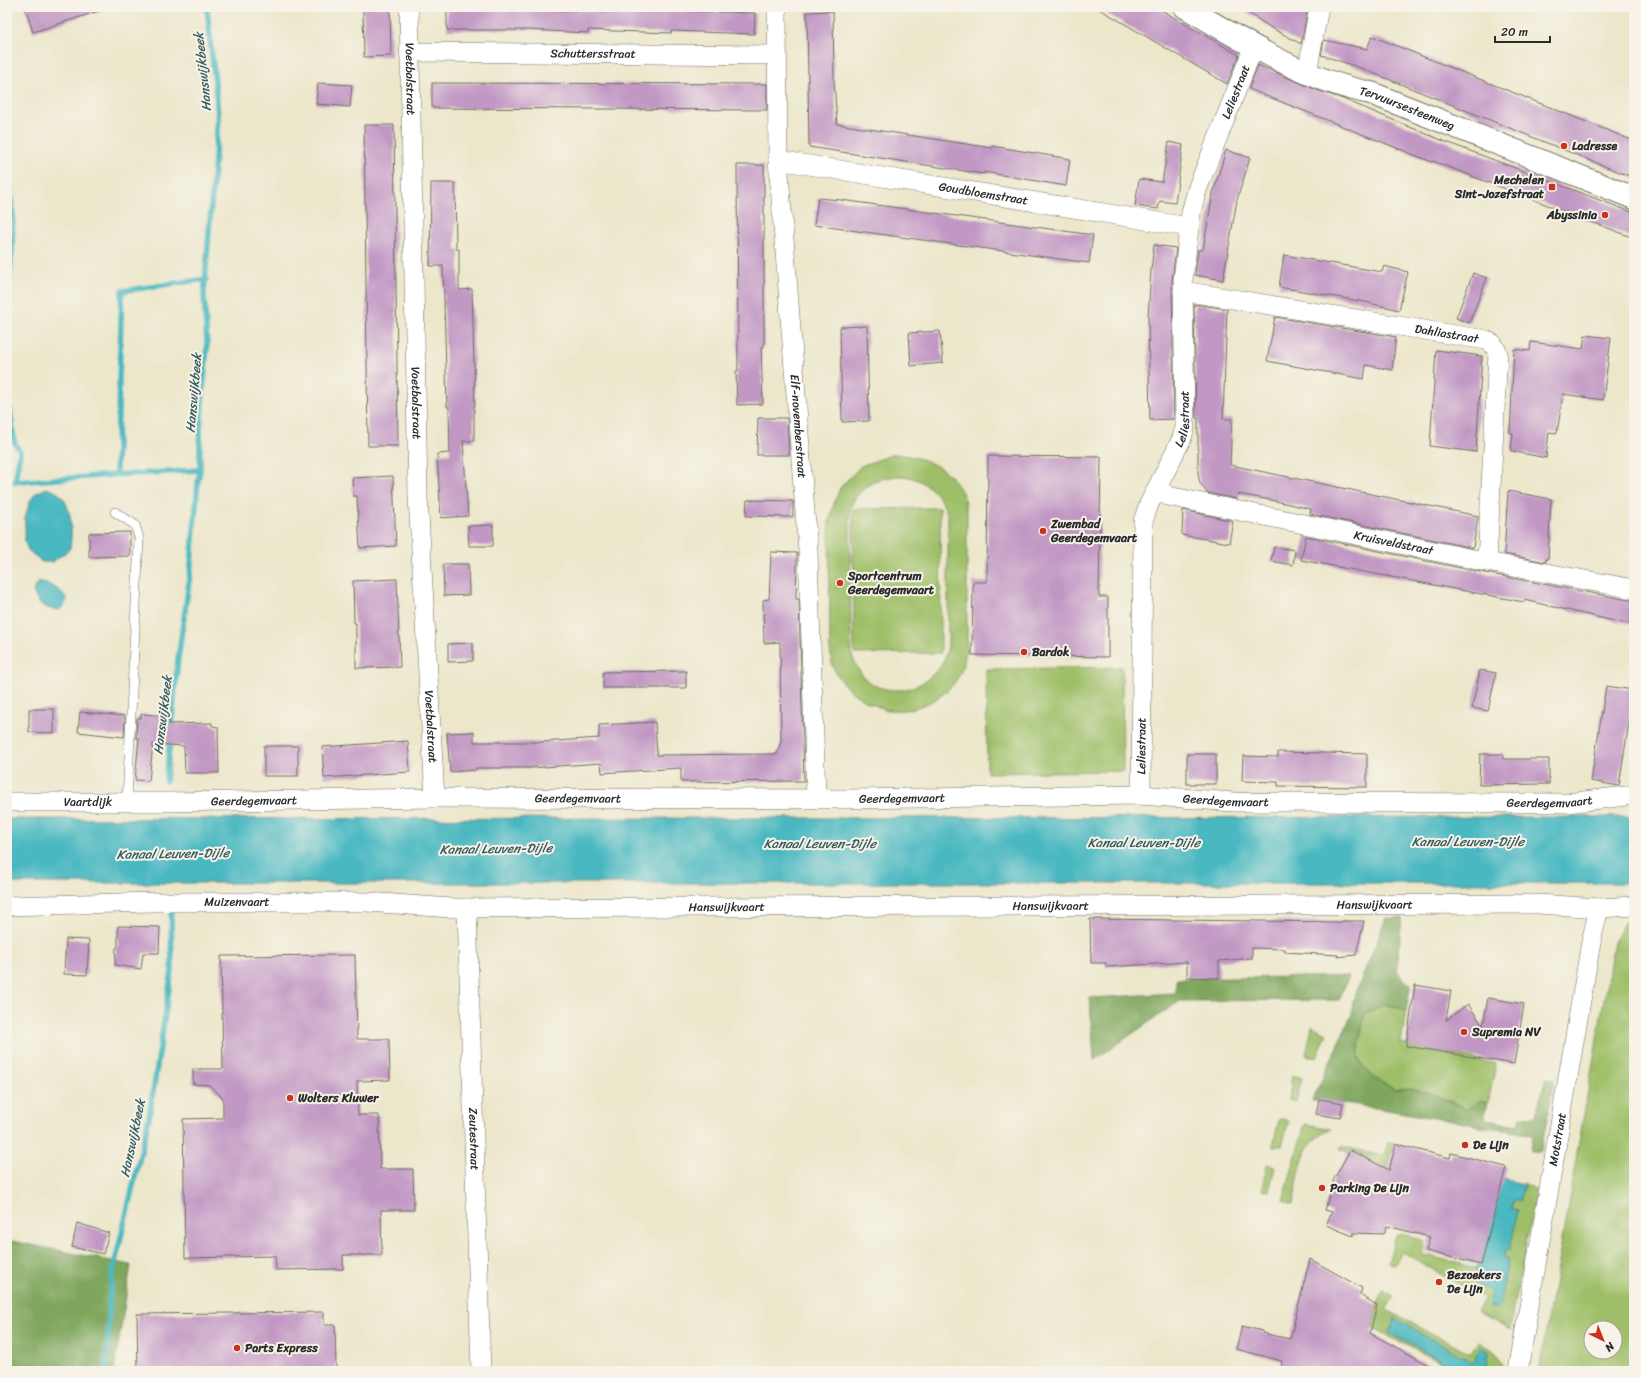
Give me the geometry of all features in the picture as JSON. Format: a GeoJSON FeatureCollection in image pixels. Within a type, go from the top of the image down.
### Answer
{"type":"FeatureCollection","features":[{"type":"Feature","properties":{"kind":"street","name":"Voetbalstraat"},"geometry":{"type":"LineString","coordinates":[[409,7],[418,497],[435,798]]}},
{"type":"Feature","properties":{"kind":"street","name":"Elf-novemberstraat"},"geometry":{"type":"LineString","coordinates":[[777,7],[778,160],[808,551],[816,798]]}},
{"type":"Feature","properties":{"kind":"street","name":"Tervuursesteenweg"},"geometry":{"type":"LineString","coordinates":[[1185,7],[1306,73],[1334,84],[1371,93],[1634,198]]}},
{"type":"Feature","properties":{"kind":"street"},"geometry":{"type":"LineString","coordinates":[[1306,73],[1319,7]]}},
{"type":"Feature","properties":{"kind":"street","name":"Leliestraat"},"geometry":{"type":"LineString","coordinates":[[1141,795],[1143,520],[1177,448],[1185,427],[1183,291],[1189,227],[1198,187],[1254,46]]}},
{"type":"Feature","properties":{"kind":"street","name":"Schuttersstraat"},"geometry":{"type":"LineString","coordinates":[[409,52],[777,55]]}},
{"type":"Feature","properties":{"kind":"street","name":"Goudbloemstraat"},"geometry":{"type":"LineString","coordinates":[[778,160],[1189,227]]}},
{"type":"Feature","properties":{"kind":"street","name":"Dahliastraat"},"geometry":{"type":"LineString","coordinates":[[1183,291],[1486,340],[1494,344],[1498,353],[1487,562]]}},
{"type":"Feature","properties":{"kind":"street","name":"Kruisveldstraat"},"geometry":{"type":"LineString","coordinates":[[1157,488],[1168,496],[1487,562],[1634,589]]}},
{"type":"Feature","properties":{"kind":"street","name":"Geerdegemvaart"},"geometry":{"type":"LineString","coordinates":[[168,802],[435,798],[816,798],[1141,795],[1234,802],[1567,803],[1633,792]]}},
{"type":"Feature","properties":{"kind":"street","name":"Vaartdijk"},"geometry":{"type":"LineString","coordinates":[[7,802],[168,802]]}},
{"type":"Feature","properties":{"kind":"street","name":"Muizenvaart"},"geometry":{"type":"LineString","coordinates":[[7,906],[154,902],[367,902],[467,908]]}},
{"type":"Feature","properties":{"kind":"street","name":"Hanswijkvaart"},"geometry":{"type":"LineString","coordinates":[[467,908],[1538,904],[1599,908],[1634,906]]}},
{"type":"Feature","properties":{"kind":"street","name":"Zeutestraat"},"geometry":{"type":"LineString","coordinates":[[467,908],[481,1371]]}},
{"type":"Feature","properties":{"kind":"street","name":"Motstraat"},"geometry":{"type":"LineString","coordinates":[[1518,1371],[1591,942],[1599,908]]}},
{"type":"Feature","properties":{"kind":"lane"},"geometry":{"type":"LineString","coordinates":[[115,512],[136,526],[139,538],[127,802]]}},
{"type":"Feature","properties":{"kind":"green space","name":"Sportcentrum Geerdegemvaart"},"geometry":{"type":"Polygon","coordinates":[[[894,454],[915,457],[925,460],[943,470],[958,485],[963,495],[967,513],[967,644],[965,657],[959,675],[951,686],[936,699],[918,707],[899,710],[886,710],[863,700],[841,681],[832,663],[830,649],[829,523],[840,488],[861,466],[894,454]],[[899,476],[885,478],[866,487],[860,492],[852,504],[850,513],[851,653],[858,669],[869,682],[886,689],[895,690],[903,690],[920,684],[938,670],[944,660],[948,646],[948,516],[941,500],[930,488],[916,479],[899,476]]]}},
{"type":"Feature","properties":{"kind":"green space"},"geometry":{"type":"Polygon","coordinates":[[[940,508],[941,653],[854,654],[853,509],[940,508]]]}},
{"type":"Feature","properties":{"kind":"green space"},"geometry":{"type":"Polygon","coordinates":[[[1122,667],[1123,771],[987,773],[986,669],[1122,667]]]}},
{"type":"Feature","properties":{"kind":"green space"},"geometry":{"type":"Polygon","coordinates":[[[1634,912],[1634,1371],[1539,1371],[1614,942],[1624,923],[1634,912]]]}},
{"type":"Feature","properties":{"kind":"green space"},"geometry":{"type":"Polygon","coordinates":[[[1386,918],[1402,918],[1397,968],[1402,978],[1411,984],[1406,1011],[1385,1005],[1365,1014],[1359,1048],[1359,1057],[1364,1068],[1379,1081],[1395,1089],[1402,1088],[1419,1090],[1462,1106],[1465,1110],[1479,1101],[1488,1103],[1484,1120],[1519,1125],[1521,1116],[1535,1117],[1546,1078],[1554,1080],[1541,1151],[1531,1151],[1533,1135],[1352,1104],[1312,1101],[1352,1014],[1353,1000],[1386,918]]]}},
{"type":"Feature","properties":{"kind":"green space"},"geometry":{"type":"Polygon","coordinates":[[[1349,976],[1339,1000],[1180,1001],[1094,1060],[1090,998],[1176,993],[1176,979],[1349,976]]]}},
{"type":"Feature","properties":{"kind":"green space"},"geometry":{"type":"Polygon","coordinates":[[[1384,1004],[1406,1011],[1401,1043],[1496,1064],[1488,1103],[1479,1101],[1465,1110],[1462,1106],[1419,1090],[1402,1088],[1395,1089],[1373,1077],[1364,1068],[1359,1057],[1360,1036],[1365,1014],[1384,1004]]]}},
{"type":"Feature","properties":{"kind":"green space"},"geometry":{"type":"Polygon","coordinates":[[[1312,1026],[1327,1033],[1317,1058],[1306,1055],[1312,1026]]]}},
{"type":"Feature","properties":{"kind":"green space"},"geometry":{"type":"Polygon","coordinates":[[[1292,1075],[1302,1078],[1296,1102],[1289,1100],[1292,1075]]]}},
{"type":"Feature","properties":{"kind":"green space"},"geometry":{"type":"Polygon","coordinates":[[[1279,1119],[1289,1120],[1282,1146],[1273,1146],[1279,1119]]]}},
{"type":"Feature","properties":{"kind":"green space"},"geometry":{"type":"Polygon","coordinates":[[[1305,1124],[1332,1129],[1322,1133],[1314,1140],[1308,1149],[1303,1159],[1293,1204],[1283,1200],[1305,1124]]]}},
{"type":"Feature","properties":{"kind":"green space"},"geometry":{"type":"Polygon","coordinates":[[[1388,1142],[1394,1143],[1387,1171],[1340,1149],[1341,1146],[1384,1156],[1388,1142]]]}},
{"type":"Feature","properties":{"kind":"green space"},"geometry":{"type":"Polygon","coordinates":[[[1267,1164],[1275,1167],[1269,1191],[1262,1190],[1267,1164]]]}},
{"type":"Feature","properties":{"kind":"green space"},"geometry":{"type":"Polygon","coordinates":[[[1524,1184],[1536,1190],[1510,1329],[1477,1312],[1484,1298],[1402,1252],[1394,1265],[1388,1262],[1396,1236],[1402,1234],[1425,1241],[1422,1254],[1476,1268],[1475,1283],[1507,1259],[1503,1258],[1505,1249],[1510,1250],[1517,1210],[1512,1209],[1514,1200],[1519,1201],[1524,1184]]]}},
{"type":"Feature","properties":{"kind":"green space"},"geometry":{"type":"Polygon","coordinates":[[[7,1240],[131,1265],[114,1371],[7,1371],[7,1240]]]}},
{"type":"Feature","properties":{"kind":"green space"},"geometry":{"type":"Polygon","coordinates":[[[1382,1291],[1394,1297],[1387,1310],[1470,1354],[1478,1341],[1492,1349],[1499,1356],[1504,1365],[1505,1371],[1486,1371],[1489,1352],[1482,1347],[1472,1362],[1394,1318],[1390,1333],[1460,1371],[1372,1328],[1382,1291]]]}},
{"type":"Feature","properties":{"kind":"water"},"geometry":{"type":"Polygon","coordinates":[[[47,488],[58,493],[66,504],[69,511],[71,542],[70,549],[52,562],[42,562],[28,550],[25,542],[25,518],[30,501],[36,493],[47,488]]]}},
{"type":"Feature","properties":{"kind":"water"},"geometry":{"type":"Polygon","coordinates":[[[39,582],[51,586],[61,592],[67,599],[65,605],[59,610],[42,605],[37,600],[33,591],[39,582]]]}},
{"type":"Feature","properties":{"kind":"water","name":"Kanaal Leuven-Dijle"},"geometry":{"type":"Polygon","coordinates":[[[1634,817],[1634,883],[7,883],[7,819],[1634,817]]]}},
{"type":"Feature","properties":{"kind":"water"},"geometry":{"type":"Polygon","coordinates":[[[1501,1179],[1524,1184],[1519,1201],[1514,1201],[1512,1209],[1518,1210],[1510,1250],[1505,1249],[1504,1258],[1508,1259],[1499,1309],[1488,1307],[1491,1291],[1475,1283],[1476,1268],[1501,1179]]]}},
{"type":"Feature","properties":{"kind":"water"},"geometry":{"type":"Polygon","coordinates":[[[1394,1318],[1472,1362],[1476,1359],[1480,1346],[1489,1352],[1486,1371],[1460,1371],[1390,1333],[1394,1318]]]}},
{"type":"Feature","properties":{"kind":"building"},"geometry":{"type":"Polygon","coordinates":[[[25,7],[102,7],[102,10],[33,32],[25,7]]]}},
{"type":"Feature","properties":{"kind":"building"},"geometry":{"type":"Polygon","coordinates":[[[363,7],[390,7],[391,56],[364,57],[363,7]]]}},
{"type":"Feature","properties":{"kind":"building"},"geometry":{"type":"Polygon","coordinates":[[[1096,7],[1156,7],[1239,55],[1227,84],[1096,7]]]}},
{"type":"Feature","properties":{"kind":"building"},"geometry":{"type":"Polygon","coordinates":[[[1239,7],[1308,7],[1301,44],[1270,27],[1239,7]]]}},
{"type":"Feature","properties":{"kind":"building"},"geometry":{"type":"Polygon","coordinates":[[[447,8],[614,12],[614,9],[755,13],[754,34],[672,31],[671,33],[588,30],[588,33],[529,30],[447,30],[447,8]]]}},
{"type":"Feature","properties":{"kind":"building"},"geometry":{"type":"Polygon","coordinates":[[[833,11],[834,80],[837,124],[992,148],[992,146],[1070,159],[1066,186],[984,172],[984,174],[809,147],[807,12],[833,11]]]}},
{"type":"Feature","properties":{"kind":"building"},"geometry":{"type":"Polygon","coordinates":[[[1372,36],[1634,141],[1634,178],[1358,67],[1321,55],[1324,40],[1367,49],[1372,36]]]}},
{"type":"Feature","properties":{"kind":"building"},"geometry":{"type":"Polygon","coordinates":[[[1258,65],[1441,140],[1634,213],[1634,238],[1433,161],[1432,162],[1249,89],[1258,65]]]}},
{"type":"Feature","properties":{"kind":"building"},"geometry":{"type":"Polygon","coordinates":[[[318,83],[352,85],[350,107],[316,104],[318,83]]]}},
{"type":"Feature","properties":{"kind":"building"},"geometry":{"type":"Polygon","coordinates":[[[432,83],[767,84],[767,110],[432,108],[432,83]]]}},
{"type":"Feature","properties":{"kind":"building"},"geometry":{"type":"Polygon","coordinates":[[[364,125],[394,125],[398,446],[368,446],[364,125]]]}},
{"type":"Feature","properties":{"kind":"building"},"geometry":{"type":"Polygon","coordinates":[[[1169,142],[1183,145],[1175,203],[1160,201],[1158,209],[1135,206],[1139,179],[1162,182],[1169,142]]]}},
{"type":"Feature","properties":{"kind":"building"},"geometry":{"type":"Polygon","coordinates":[[[1226,150],[1250,158],[1237,200],[1223,280],[1195,275],[1198,250],[1203,250],[1213,193],[1226,150]]]}},
{"type":"Feature","properties":{"kind":"building"},"geometry":{"type":"Polygon","coordinates":[[[737,165],[764,165],[764,347],[761,347],[763,404],[737,405],[737,165]]]}},
{"type":"Feature","properties":{"kind":"building"},"geometry":{"type":"Polygon","coordinates":[[[431,183],[455,183],[456,249],[459,249],[459,290],[472,289],[475,406],[474,441],[463,441],[468,516],[441,518],[437,454],[450,453],[449,407],[447,407],[443,266],[430,266],[431,183]]]}},
{"type":"Feature","properties":{"kind":"building"},"geometry":{"type":"Polygon","coordinates":[[[818,198],[1093,235],[1089,263],[814,225],[818,198]]]}},
{"type":"Feature","properties":{"kind":"building"},"geometry":{"type":"Polygon","coordinates":[[[1154,245],[1176,248],[1172,280],[1174,419],[1150,420],[1148,317],[1154,245]]]}},
{"type":"Feature","properties":{"kind":"building"},"geometry":{"type":"Polygon","coordinates":[[[1284,255],[1382,272],[1384,266],[1408,272],[1399,310],[1365,302],[1279,287],[1284,255]]]}},
{"type":"Feature","properties":{"kind":"building"},"geometry":{"type":"Polygon","coordinates":[[[1473,273],[1487,278],[1469,323],[1456,318],[1473,273]]]}},
{"type":"Feature","properties":{"kind":"building"},"geometry":{"type":"Polygon","coordinates":[[[1194,304],[1227,309],[1223,419],[1232,419],[1230,465],[1478,516],[1473,548],[1310,514],[1311,509],[1271,500],[1238,494],[1237,499],[1207,493],[1200,483],[1198,473],[1198,418],[1196,418],[1194,304]]]}},
{"type":"Feature","properties":{"kind":"building"},"geometry":{"type":"Polygon","coordinates":[[[1275,317],[1396,337],[1392,370],[1366,365],[1364,379],[1267,361],[1275,317]]]}},
{"type":"Feature","properties":{"kind":"building"},"geometry":{"type":"Polygon","coordinates":[[[867,326],[869,421],[842,422],[840,327],[867,326]]]}},
{"type":"Feature","properties":{"kind":"building"},"geometry":{"type":"Polygon","coordinates":[[[940,331],[943,363],[911,366],[909,333],[940,331]]]}},
{"type":"Feature","properties":{"kind":"building"},"geometry":{"type":"Polygon","coordinates":[[[1585,335],[1611,338],[1603,400],[1563,394],[1557,433],[1549,432],[1546,458],[1511,451],[1513,433],[1510,433],[1514,349],[1530,351],[1531,342],[1583,349],[1585,335]]]}},
{"type":"Feature","properties":{"kind":"building"},"geometry":{"type":"Polygon","coordinates":[[[1436,350],[1482,356],[1476,452],[1430,446],[1436,350]]]}},
{"type":"Feature","properties":{"kind":"building"},"geometry":{"type":"Polygon","coordinates":[[[758,418],[787,418],[789,455],[757,455],[758,418]]]}},
{"type":"Feature","properties":{"kind":"building","name":"Zwembad Geerdegemvaart"},"geometry":{"type":"Polygon","coordinates":[[[988,456],[1101,457],[1099,597],[1108,597],[1108,657],[972,655],[973,582],[987,582],[988,456]]]}},
{"type":"Feature","properties":{"kind":"building"},"geometry":{"type":"Polygon","coordinates":[[[393,476],[396,546],[360,548],[357,496],[353,496],[352,478],[393,476]]]}},
{"type":"Feature","properties":{"kind":"building"},"geometry":{"type":"Polygon","coordinates":[[[1508,491],[1551,499],[1548,559],[1546,559],[1546,562],[1504,554],[1508,491]]]}},
{"type":"Feature","properties":{"kind":"building"},"geometry":{"type":"Polygon","coordinates":[[[747,500],[793,501],[793,517],[746,516],[747,500]]]}},
{"type":"Feature","properties":{"kind":"building"},"geometry":{"type":"Polygon","coordinates":[[[1183,510],[1233,521],[1229,543],[1182,535],[1183,510]]]}},
{"type":"Feature","properties":{"kind":"building"},"geometry":{"type":"Polygon","coordinates":[[[493,525],[493,546],[469,546],[468,526],[493,525]]]}},
{"type":"Feature","properties":{"kind":"building"},"geometry":{"type":"Polygon","coordinates":[[[130,532],[130,556],[89,557],[89,533],[130,532]]]}},
{"type":"Feature","properties":{"kind":"building"},"geometry":{"type":"Polygon","coordinates":[[[1306,536],[1485,573],[1634,601],[1634,624],[1614,621],[1524,600],[1524,602],[1301,560],[1306,536]]]}},
{"type":"Feature","properties":{"kind":"building"},"geometry":{"type":"Polygon","coordinates":[[[1274,547],[1295,550],[1293,565],[1271,561],[1274,547]]]}},
{"type":"Feature","properties":{"kind":"building"},"geometry":{"type":"Polygon","coordinates":[[[771,552],[797,553],[796,599],[799,599],[804,781],[681,782],[681,768],[602,773],[601,763],[530,768],[476,768],[476,770],[450,772],[447,733],[474,732],[474,742],[542,742],[599,738],[599,725],[655,722],[657,755],[777,754],[781,742],[780,642],[764,643],[763,600],[769,599],[771,552]]]}},
{"type":"Feature","properties":{"kind":"building"},"geometry":{"type":"Polygon","coordinates":[[[443,564],[468,564],[469,595],[444,596],[443,564]]]}},
{"type":"Feature","properties":{"kind":"building"},"geometry":{"type":"Polygon","coordinates":[[[397,579],[400,667],[356,668],[356,623],[354,623],[353,581],[397,579]]]}},
{"type":"Feature","properties":{"kind":"building"},"geometry":{"type":"Polygon","coordinates":[[[473,643],[473,661],[448,662],[448,644],[473,643]]]}},
{"type":"Feature","properties":{"kind":"building"},"geometry":{"type":"Polygon","coordinates":[[[1480,670],[1496,673],[1488,711],[1472,708],[1480,670]]]}},
{"type":"Feature","properties":{"kind":"building"},"geometry":{"type":"Polygon","coordinates":[[[686,671],[686,688],[603,688],[603,672],[686,671]]]}},
{"type":"Feature","properties":{"kind":"building"},"geometry":{"type":"Polygon","coordinates":[[[1606,686],[1634,690],[1619,786],[1591,781],[1606,686]]]}},
{"type":"Feature","properties":{"kind":"building"},"geometry":{"type":"Polygon","coordinates":[[[29,709],[54,709],[54,733],[29,732],[29,709]]]}},
{"type":"Feature","properties":{"kind":"building"},"geometry":{"type":"Polygon","coordinates":[[[80,712],[125,716],[124,737],[78,732],[80,712]]]}},
{"type":"Feature","properties":{"kind":"building"},"geometry":{"type":"Polygon","coordinates":[[[141,714],[170,716],[169,724],[212,723],[212,726],[218,727],[219,773],[185,773],[184,746],[153,744],[149,781],[135,780],[139,738],[136,738],[137,718],[141,718],[141,714]]]}},
{"type":"Feature","properties":{"kind":"building"},"geometry":{"type":"Polygon","coordinates":[[[408,741],[410,772],[324,778],[322,747],[408,741]]]}},
{"type":"Feature","properties":{"kind":"building"},"geometry":{"type":"Polygon","coordinates":[[[264,746],[298,746],[298,776],[264,776],[264,746]]]}},
{"type":"Feature","properties":{"kind":"building"},"geometry":{"type":"Polygon","coordinates":[[[1278,752],[1367,754],[1367,787],[1278,786],[1278,782],[1242,781],[1243,756],[1278,757],[1278,752]]]}},
{"type":"Feature","properties":{"kind":"building"},"geometry":{"type":"Polygon","coordinates":[[[1187,754],[1216,754],[1216,784],[1187,784],[1187,754]]]}},
{"type":"Feature","properties":{"kind":"building"},"geometry":{"type":"Polygon","coordinates":[[[1480,754],[1503,754],[1503,759],[1549,759],[1549,784],[1479,785],[1480,754]]]}},
{"type":"Feature","properties":{"kind":"building"},"geometry":{"type":"Polygon","coordinates":[[[1090,919],[1364,921],[1356,955],[1337,957],[1338,955],[1285,952],[1285,949],[1252,948],[1252,958],[1219,961],[1219,978],[1187,977],[1187,962],[1106,967],[1106,963],[1091,963],[1090,919]]]}},
{"type":"Feature","properties":{"kind":"building"},"geometry":{"type":"Polygon","coordinates":[[[118,926],[160,927],[159,953],[143,953],[141,969],[115,965],[116,948],[118,947],[118,926]]]}},
{"type":"Feature","properties":{"kind":"building"},"geometry":{"type":"Polygon","coordinates":[[[66,939],[89,940],[87,975],[64,974],[66,939]]]}},
{"type":"Feature","properties":{"kind":"building","name":"Wolters Kluwer"},"geometry":{"type":"Polygon","coordinates":[[[355,955],[357,1039],[389,1039],[390,1080],[357,1081],[358,1115],[379,1115],[380,1169],[413,1169],[414,1210],[381,1210],[382,1255],[343,1255],[343,1269],[276,1270],[275,1256],[185,1258],[183,1119],[223,1118],[223,1098],[209,1085],[193,1084],[193,1069],[223,1069],[221,956],[355,955]]]}},
{"type":"Feature","properties":{"kind":"building","name":"Supremia NV"},"geometry":{"type":"Polygon","coordinates":[[[1415,985],[1451,991],[1446,1020],[1468,1004],[1483,1026],[1488,998],[1524,1004],[1514,1064],[1406,1046],[1415,985]]]}},
{"type":"Feature","properties":{"kind":"building"},"geometry":{"type":"Polygon","coordinates":[[[1319,1099],[1343,1103],[1340,1118],[1316,1114],[1319,1099]]]}},
{"type":"Feature","properties":{"kind":"building"},"geometry":{"type":"Polygon","coordinates":[[[1396,1144],[1450,1158],[1451,1153],[1506,1167],[1481,1265],[1426,1251],[1430,1237],[1387,1226],[1384,1234],[1354,1233],[1353,1236],[1326,1225],[1332,1212],[1325,1210],[1334,1179],[1350,1150],[1389,1170],[1396,1144]]]}},
{"type":"Feature","properties":{"kind":"building"},"geometry":{"type":"Polygon","coordinates":[[[77,1223],[109,1233],[103,1254],[72,1247],[77,1223]]]}},
{"type":"Feature","properties":{"kind":"building"},"geometry":{"type":"Polygon","coordinates":[[[1310,1259],[1362,1288],[1360,1295],[1377,1305],[1370,1333],[1440,1371],[1280,1371],[1282,1361],[1236,1349],[1242,1326],[1262,1331],[1262,1333],[1290,1339],[1310,1259]]]}},
{"type":"Feature","properties":{"kind":"building","name":"Parts Express"},"geometry":{"type":"Polygon","coordinates":[[[324,1312],[324,1325],[335,1325],[336,1371],[138,1371],[137,1314],[324,1312]]]}},
{"type":"Feature","properties":{"kind":"waterway","name":"Hanswijkbeek"},"geometry":{"type":"LineString","coordinates":[[166,781],[178,659],[190,576],[200,470],[200,428],[207,346],[204,295],[218,118],[207,7]]}},
{"type":"Feature","properties":{"kind":"waterway"},"geometry":{"type":"LineString","coordinates":[[7,154],[13,215],[12,252],[7,303]]}},
{"type":"Feature","properties":{"kind":"waterway"},"geometry":{"type":"LineString","coordinates":[[200,470],[116,475],[122,291],[206,279]]}},
{"type":"Feature","properties":{"kind":"waterway"},"geometry":{"type":"LineString","coordinates":[[7,404],[10,407],[14,441],[20,452],[15,482],[116,475]]}},
{"type":"Feature","properties":{"kind":"waterway","name":"Hanswijkbeek"},"geometry":{"type":"LineString","coordinates":[[105,1371],[108,1343],[109,1302],[113,1271],[149,1118],[172,970],[171,909]]}},
{"type":"Feature","properties":{"kind":"place","name":"Ladresse"},"geometry":{"type":"Point","coordinates":[1564,146]}},
{"type":"Feature","properties":{"kind":"place","name":"Mechelen Sint-Jozefstraat"},"geometry":{"type":"Point","coordinates":[1552,187]}},
{"type":"Feature","properties":{"kind":"place","name":"Abyssinia"},"geometry":{"type":"Point","coordinates":[1605,215]}},
{"type":"Feature","properties":{"kind":"place","name":"Zwembad Geerdegemvaart"},"geometry":{"type":"Point","coordinates":[1043,531]}},
{"type":"Feature","properties":{"kind":"place","name":"Sportcentrum Geerdegemvaart"},"geometry":{"type":"Point","coordinates":[840,583]}},
{"type":"Feature","properties":{"kind":"place","name":"Bardok"},"geometry":{"type":"Point","coordinates":[1024,652]}},
{"type":"Feature","properties":{"kind":"place","name":"Supremia NV"},"geometry":{"type":"Point","coordinates":[1464,1032]}},
{"type":"Feature","properties":{"kind":"place","name":"Wolters Kluwer"},"geometry":{"type":"Point","coordinates":[290,1098]}},
{"type":"Feature","properties":{"kind":"place","name":"De Lijn"},"geometry":{"type":"Point","coordinates":[1465,1145]}},
{"type":"Feature","properties":{"kind":"place","name":"Parking De Lijn"},"geometry":{"type":"Point","coordinates":[1322,1188]}},
{"type":"Feature","properties":{"kind":"place","name":"Bezoekers De Lijn"},"geometry":{"type":"Point","coordinates":[1439,1282]}},
{"type":"Feature","properties":{"kind":"place","name":"Parts Express"},"geometry":{"type":"Point","coordinates":[237,1348]}}]}
